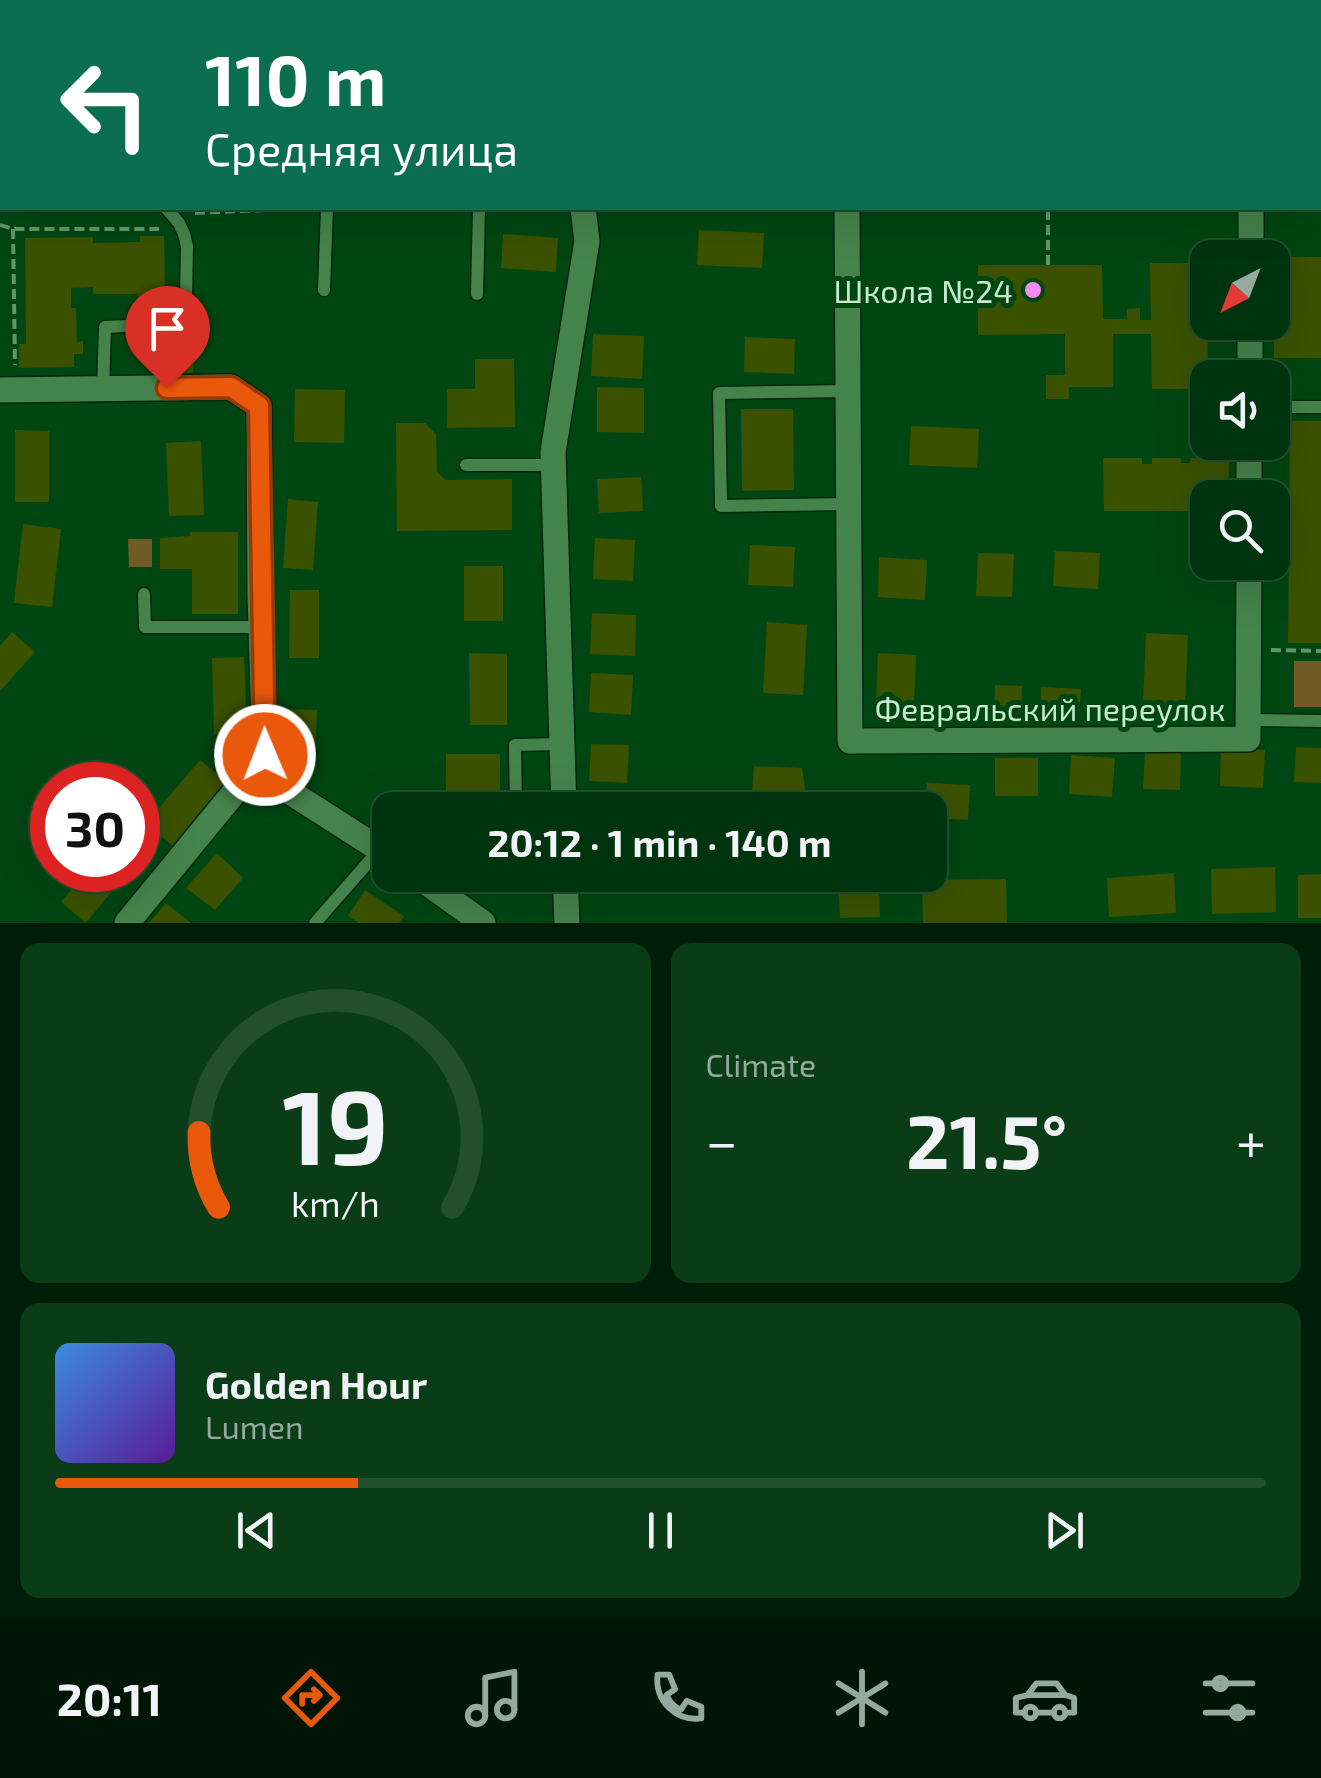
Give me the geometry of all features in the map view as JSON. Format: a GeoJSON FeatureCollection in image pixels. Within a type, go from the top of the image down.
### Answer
{"type":"FeatureCollection","features":[{"type":"Feature","properties":{"kind":"street"},"geometry":{"type":"LineString","coordinates":[[563,792],[553,452],[587,241],[582,210]]}},
{"type":"Feature","properties":{"kind":"street","name":"Февральский переулок"},"geometry":{"type":"LineString","coordinates":[[846,210],[850,741],[1248,739],[1249,580]]}},
{"type":"Feature","properties":{"kind":"street"},"geometry":{"type":"LineString","coordinates":[[1251,210],[1251,240]]}},
{"type":"Feature","properties":{"kind":"street"},"geometry":{"type":"LineString","coordinates":[[8,390],[231,387],[259,406],[265,755],[127,923]]}},
{"type":"Feature","properties":{"kind":"street"},"geometry":{"type":"LineString","coordinates":[[254,770],[372,845]]}},
{"type":"Feature","properties":{"kind":"street"},"geometry":{"type":"LineString","coordinates":[[440,892],[483,923]]}},
{"type":"Feature","properties":{"kind":"street"},"geometry":{"type":"LineString","coordinates":[[565,892],[566,923]]}},
{"type":"Feature","properties":{"kind":"lane"},"geometry":{"type":"LineString","coordinates":[[103,389],[104,327],[165,324],[182,308],[186,296],[186,246],[179,224],[168,210]]}},
{"type":"Feature","properties":{"kind":"lane"},"geometry":{"type":"LineString","coordinates":[[324,290],[327,210]]}},
{"type":"Feature","properties":{"kind":"lane"},"geometry":{"type":"LineString","coordinates":[[477,294],[479,210]]}},
{"type":"Feature","properties":{"kind":"lane"},"geometry":{"type":"LineString","coordinates":[[848,391],[718,393],[721,506],[848,504]]}},
{"type":"Feature","properties":{"kind":"lane"},"geometry":{"type":"LineString","coordinates":[[1290,406],[1321,407]]}},
{"type":"Feature","properties":{"kind":"lane"},"geometry":{"type":"LineString","coordinates":[[466,465],[553,465]]}},
{"type":"Feature","properties":{"kind":"lane"},"geometry":{"type":"LineString","coordinates":[[144,594],[145,628],[261,627]]}},
{"type":"Feature","properties":{"kind":"lane"},"geometry":{"type":"LineString","coordinates":[[1248,720],[1321,721]]}},
{"type":"Feature","properties":{"kind":"lane"},"geometry":{"type":"LineString","coordinates":[[516,792],[515,746],[562,744]]}},
{"type":"Feature","properties":{"kind":"lane"},"geometry":{"type":"LineString","coordinates":[[315,923],[372,866]]}},
{"type":"Feature","properties":{"kind":"path"},"geometry":{"type":"LineString","coordinates":[[196,213],[264,210]]}},
{"type":"Feature","properties":{"kind":"path"},"geometry":{"type":"LineString","coordinates":[[1048,210],[1048,265]]}},
{"type":"Feature","properties":{"kind":"path"},"geometry":{"type":"LineString","coordinates":[[0,226],[159,229],[179,224]]}},
{"type":"Feature","properties":{"kind":"path"},"geometry":{"type":"LineString","coordinates":[[8,390],[13,229]]}},
{"type":"Feature","properties":{"kind":"path"},"geometry":{"type":"LineString","coordinates":[[1248,650],[1321,651]]}},
{"type":"Feature","properties":{"kind":"shaded area"},"geometry":{"type":"Polygon","coordinates":[[[128,539],[152,539],[152,567],[129,567],[128,539]]]}},
{"type":"Feature","properties":{"kind":"shaded area"},"geometry":{"type":"Polygon","coordinates":[[[1294,661],[1321,661],[1321,707],[1294,707],[1294,661]]]}},
{"type":"Feature","properties":{"kind":"building"},"geometry":{"type":"Polygon","coordinates":[[[699,230],[764,233],[762,268],[697,265],[699,230]]]}},
{"type":"Feature","properties":{"kind":"building"},"geometry":{"type":"Polygon","coordinates":[[[503,234],[558,238],[556,272],[501,268],[503,234]]]}},
{"type":"Feature","properties":{"kind":"building"},"geometry":{"type":"Polygon","coordinates":[[[140,236],[164,236],[165,292],[152,292],[152,300],[138,300],[138,294],[93,294],[93,287],[71,288],[77,342],[83,341],[83,354],[74,354],[74,367],[19,368],[19,344],[26,344],[25,238],[93,237],[93,243],[140,242],[140,236]]]}},
{"type":"Feature","properties":{"kind":"building"},"geometry":{"type":"Polygon","coordinates":[[[1290,257],[1321,257],[1321,358],[1274,358],[1274,340],[1290,340],[1290,257]]]}},
{"type":"Feature","properties":{"kind":"building"},"geometry":{"type":"Polygon","coordinates":[[[1150,263],[1190,263],[1190,340],[1208,340],[1208,360],[1190,360],[1190,389],[1152,389],[1151,334],[1113,334],[1113,387],[1069,387],[1069,399],[1046,399],[1046,375],[1065,375],[1065,334],[978,335],[978,265],[1102,265],[1103,319],[1127,319],[1127,309],[1140,308],[1140,320],[1151,320],[1150,263]]]}},
{"type":"Feature","properties":{"kind":"building"},"geometry":{"type":"Polygon","coordinates":[[[593,334],[644,336],[642,379],[591,376],[593,334]]]}},
{"type":"Feature","properties":{"kind":"building"},"geometry":{"type":"Polygon","coordinates":[[[745,337],[795,339],[794,374],[744,372],[745,337]]]}},
{"type":"Feature","properties":{"kind":"building"},"geometry":{"type":"Polygon","coordinates":[[[160,350],[194,351],[193,373],[159,372],[160,350]]]}},
{"type":"Feature","properties":{"kind":"building"},"geometry":{"type":"Polygon","coordinates":[[[475,359],[514,359],[515,427],[447,428],[447,389],[475,389],[475,359]]]}},
{"type":"Feature","properties":{"kind":"building"},"geometry":{"type":"Polygon","coordinates":[[[597,387],[644,388],[644,433],[597,432],[597,387]]]}},
{"type":"Feature","properties":{"kind":"building"},"geometry":{"type":"Polygon","coordinates":[[[295,389],[345,390],[344,443],[294,442],[295,389]]]}},
{"type":"Feature","properties":{"kind":"building"},"geometry":{"type":"Polygon","coordinates":[[[741,409],[793,409],[794,490],[742,491],[741,409]]]}},
{"type":"Feature","properties":{"kind":"building"},"geometry":{"type":"Polygon","coordinates":[[[1290,421],[1321,421],[1321,643],[1288,643],[1290,421]]]}},
{"type":"Feature","properties":{"kind":"building"},"geometry":{"type":"Polygon","coordinates":[[[396,423],[425,423],[436,434],[437,472],[446,480],[512,479],[512,530],[397,531],[396,423]]]}},
{"type":"Feature","properties":{"kind":"building"},"geometry":{"type":"Polygon","coordinates":[[[911,426],[979,429],[977,468],[909,465],[911,426]]]}},
{"type":"Feature","properties":{"kind":"building"},"geometry":{"type":"Polygon","coordinates":[[[15,430],[49,431],[49,502],[15,502],[15,430]]]}},
{"type":"Feature","properties":{"kind":"building"},"geometry":{"type":"Polygon","coordinates":[[[201,441],[204,515],[169,516],[166,443],[201,441]]]}},
{"type":"Feature","properties":{"kind":"building"},"geometry":{"type":"Polygon","coordinates":[[[1103,458],[1142,458],[1142,464],[1152,464],[1152,458],[1181,458],[1181,463],[1229,460],[1229,480],[1190,480],[1190,511],[1104,511],[1103,458]]]}},
{"type":"Feature","properties":{"kind":"building"},"geometry":{"type":"Polygon","coordinates":[[[641,477],[643,511],[599,513],[597,479],[641,477]]]}},
{"type":"Feature","properties":{"kind":"building"},"geometry":{"type":"Polygon","coordinates":[[[288,499],[318,502],[313,570],[283,568],[288,499]]]}},
{"type":"Feature","properties":{"kind":"building"},"geometry":{"type":"Polygon","coordinates":[[[23,524],[61,529],[52,607],[14,603],[23,524]]]}},
{"type":"Feature","properties":{"kind":"building"},"geometry":{"type":"Polygon","coordinates":[[[190,532],[238,532],[238,614],[192,614],[192,569],[160,569],[160,538],[190,536],[190,532]]]}},
{"type":"Feature","properties":{"kind":"building"},"geometry":{"type":"Polygon","coordinates":[[[595,538],[635,540],[633,581],[593,579],[595,538]]]}},
{"type":"Feature","properties":{"kind":"building"},"geometry":{"type":"Polygon","coordinates":[[[750,545],[795,547],[793,587],[748,585],[750,545]]]}},
{"type":"Feature","properties":{"kind":"building"},"geometry":{"type":"Polygon","coordinates":[[[1055,551],[1100,553],[1098,589],[1053,586],[1055,551]]]}},
{"type":"Feature","properties":{"kind":"building"},"geometry":{"type":"Polygon","coordinates":[[[978,553],[1014,554],[1012,597],[976,596],[978,553]]]}},
{"type":"Feature","properties":{"kind":"building"},"geometry":{"type":"Polygon","coordinates":[[[879,557],[927,560],[925,600],[878,597],[879,557]]]}},
{"type":"Feature","properties":{"kind":"building"},"geometry":{"type":"Polygon","coordinates":[[[464,566],[503,566],[503,621],[464,621],[464,566]]]}},
{"type":"Feature","properties":{"kind":"building"},"geometry":{"type":"Polygon","coordinates":[[[290,590],[319,590],[319,658],[289,658],[290,590]]]}},
{"type":"Feature","properties":{"kind":"building"},"geometry":{"type":"Polygon","coordinates":[[[592,613],[636,615],[635,656],[590,654],[592,613]]]}},
{"type":"Feature","properties":{"kind":"building"},"geometry":{"type":"Polygon","coordinates":[[[767,622],[807,625],[803,695],[763,693],[767,622]]]}},
{"type":"Feature","properties":{"kind":"building"},"geometry":{"type":"Polygon","coordinates":[[[12,632],[35,652],[0,691],[0,646],[12,632]]]}},
{"type":"Feature","properties":{"kind":"building"},"geometry":{"type":"Polygon","coordinates":[[[1146,633],[1188,635],[1185,704],[1143,702],[1146,633]]]}},
{"type":"Feature","properties":{"kind":"building"},"geometry":{"type":"Polygon","coordinates":[[[469,653],[507,654],[507,725],[470,725],[469,653]]]}},
{"type":"Feature","properties":{"kind":"building"},"geometry":{"type":"Polygon","coordinates":[[[878,653],[916,655],[914,705],[876,703],[878,653]]]}},
{"type":"Feature","properties":{"kind":"building"},"geometry":{"type":"Polygon","coordinates":[[[244,657],[247,733],[214,734],[212,658],[244,657]]]}},
{"type":"Feature","properties":{"kind":"building"},"geometry":{"type":"Polygon","coordinates":[[[591,673],[633,675],[631,715],[589,712],[591,673]]]}},
{"type":"Feature","properties":{"kind":"building"},"geometry":{"type":"Polygon","coordinates":[[[995,685],[1022,686],[1021,718],[994,717],[995,685]]]}},
{"type":"Feature","properties":{"kind":"building"},"geometry":{"type":"Polygon","coordinates":[[[1041,687],[1081,689],[1079,715],[1040,713],[1041,687]]]}},
{"type":"Feature","properties":{"kind":"building"},"geometry":{"type":"Polygon","coordinates":[[[284,709],[317,710],[315,757],[282,756],[284,709]]]}},
{"type":"Feature","properties":{"kind":"building"},"geometry":{"type":"Polygon","coordinates":[[[591,744],[629,745],[627,783],[589,781],[591,744]]]}},
{"type":"Feature","properties":{"kind":"building"},"geometry":{"type":"Polygon","coordinates":[[[1296,747],[1321,748],[1321,783],[1294,782],[1296,747]]]}},
{"type":"Feature","properties":{"kind":"building"},"geometry":{"type":"Polygon","coordinates":[[[1221,748],[1265,750],[1263,788],[1220,786],[1221,748]]]}},
{"type":"Feature","properties":{"kind":"building"},"geometry":{"type":"Polygon","coordinates":[[[1145,752],[1181,753],[1180,790],[1143,789],[1145,752]]]}},
{"type":"Feature","properties":{"kind":"building"},"geometry":{"type":"Polygon","coordinates":[[[446,754],[500,754],[500,792],[446,792],[446,754]]]}},
{"type":"Feature","properties":{"kind":"building"},"geometry":{"type":"Polygon","coordinates":[[[1071,755],[1115,758],[1112,797],[1069,794],[1071,755]]]}},
{"type":"Feature","properties":{"kind":"building"},"geometry":{"type":"Polygon","coordinates":[[[995,758],[1038,758],[1038,796],[995,796],[995,758]]]}},
{"type":"Feature","properties":{"kind":"building"},"geometry":{"type":"Polygon","coordinates":[[[200,760],[228,783],[174,847],[160,835],[160,807],[200,760]]]}},
{"type":"Feature","properties":{"kind":"building"},"geometry":{"type":"Polygon","coordinates":[[[754,766],[802,768],[805,792],[752,792],[754,766]]]}},
{"type":"Feature","properties":{"kind":"building"},"geometry":{"type":"Polygon","coordinates":[[[927,783],[970,785],[968,820],[947,819],[947,792],[926,792],[927,783]]]}},
{"type":"Feature","properties":{"kind":"building"},"geometry":{"type":"Polygon","coordinates":[[[217,853],[243,878],[215,910],[186,888],[217,853]]]}},
{"type":"Feature","properties":{"kind":"building"},"geometry":{"type":"Polygon","coordinates":[[[1275,867],[1276,912],[1212,914],[1211,869],[1275,867]]]}},
{"type":"Feature","properties":{"kind":"building"},"geometry":{"type":"Polygon","coordinates":[[[1174,873],[1176,913],[1109,917],[1107,878],[1174,873]]]}},
{"type":"Feature","properties":{"kind":"building"},"geometry":{"type":"Polygon","coordinates":[[[1321,874],[1321,918],[1298,918],[1298,875],[1321,874]]]}},
{"type":"Feature","properties":{"kind":"building"},"geometry":{"type":"Polygon","coordinates":[[[1006,879],[1007,923],[923,923],[922,892],[947,892],[947,880],[1006,879]]]}},
{"type":"Feature","properties":{"kind":"building"},"geometry":{"type":"Polygon","coordinates":[[[365,890],[404,916],[399,923],[359,923],[348,916],[365,890]]]}},
{"type":"Feature","properties":{"kind":"building"},"geometry":{"type":"Polygon","coordinates":[[[69,892],[111,892],[86,923],[61,902],[69,892]]]}},
{"type":"Feature","properties":{"kind":"building"},"geometry":{"type":"Polygon","coordinates":[[[839,892],[879,892],[880,917],[840,918],[839,892]]]}},
{"type":"Feature","properties":{"kind":"building"},"geometry":{"type":"Polygon","coordinates":[[[166,903],[191,923],[149,923],[166,903]]]}},
{"type":"Feature","properties":{"kind":"place","name":"Школа №24"},"geometry":{"type":"Point","coordinates":[1033,290]}},
{"type":"Feature","properties":{"kind":"route"},"geometry":{"type":"LineString","coordinates":[[167,388],[231,387],[259,406],[265,755]]}}]}
